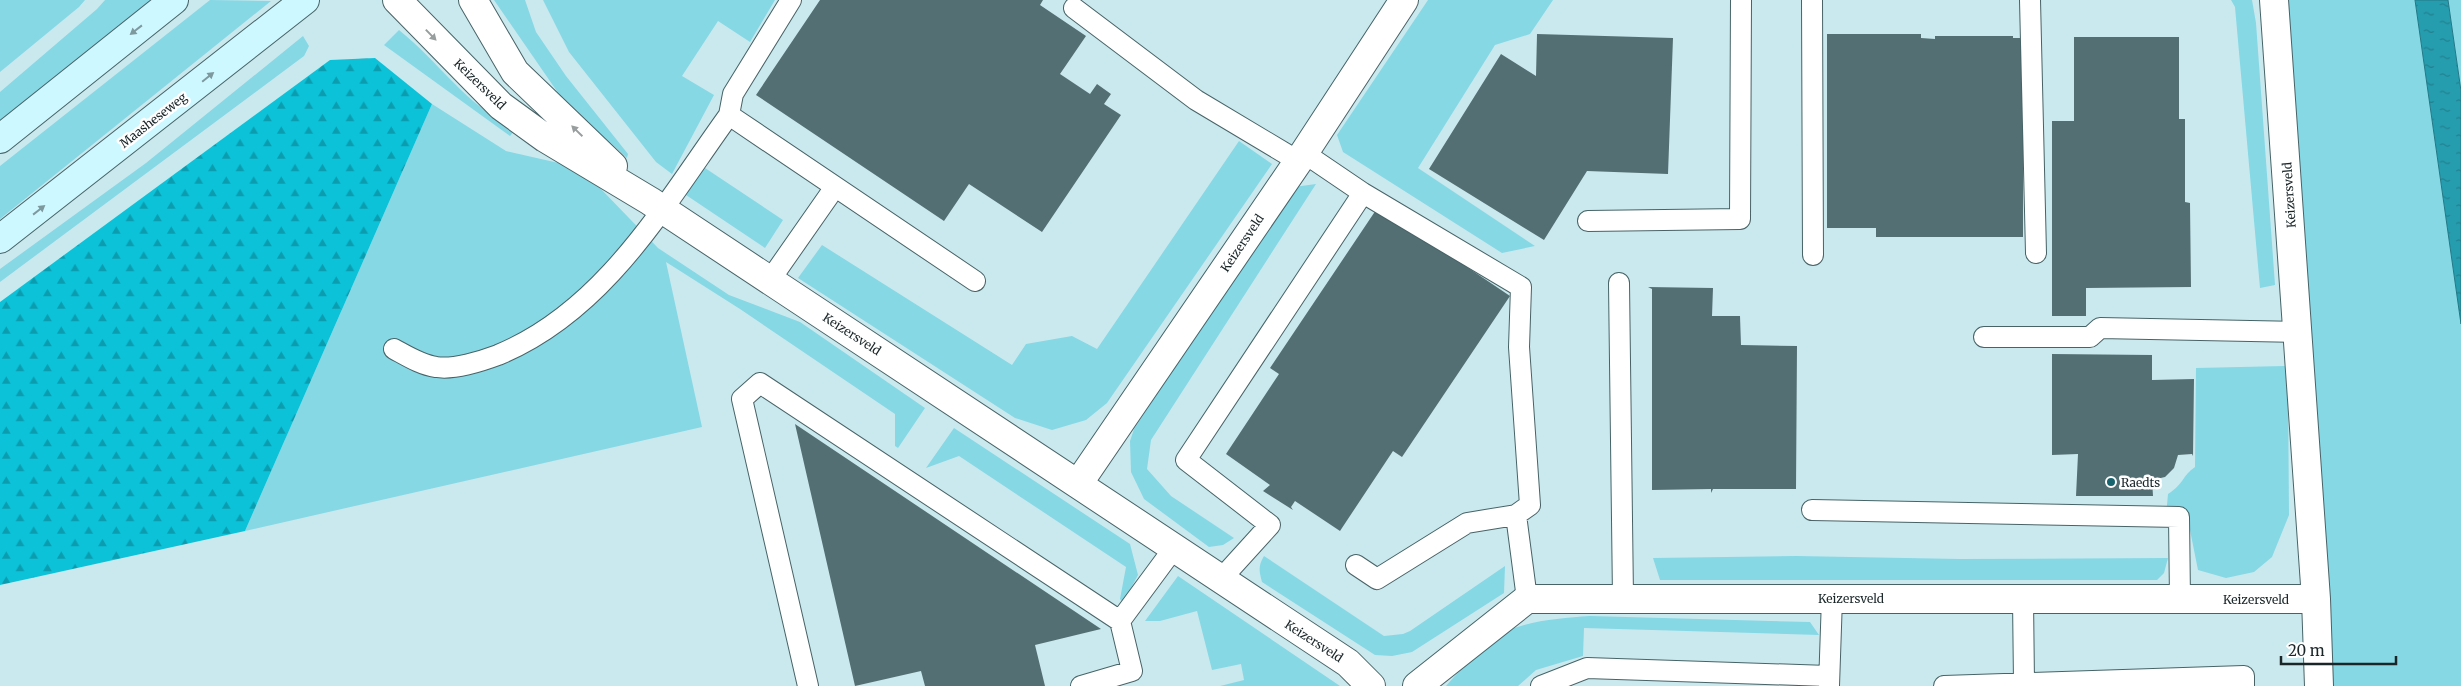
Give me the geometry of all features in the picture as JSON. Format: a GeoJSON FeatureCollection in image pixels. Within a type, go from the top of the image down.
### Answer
{"type":"FeatureCollection","features":[{"type":"Feature","properties":{"kind":"main road"},"geometry":{"type":"LineString","coordinates":[[0,139],[174,0]]}},
{"type":"Feature","properties":{"kind":"main road","name":"Maasheseweg"},"geometry":{"type":"LineString","coordinates":[[0,239],[305,0]]}},
{"type":"Feature","properties":{"kind":"street","name":"Keizersveld"},"geometry":{"type":"LineString","coordinates":[[397,0],[501,106],[545,138],[656,205],[1348,663],[1371,686]]}},
{"type":"Feature","properties":{"kind":"street","name":"Keizersveld"},"geometry":{"type":"LineString","coordinates":[[473,0],[515,72],[656,205]]}},
{"type":"Feature","properties":{"kind":"street","name":"Keizersveld"},"geometry":{"type":"LineString","coordinates":[[1078,484],[1301,157],[1404,0]]}},
{"type":"Feature","properties":{"kind":"street","name":"Keizersveld"},"geometry":{"type":"LineString","coordinates":[[2274,0],[2316,599],[2319,686]]}},
{"type":"Feature","properties":{"kind":"street","name":"Keizersveld"},"geometry":{"type":"LineString","coordinates":[[1527,599],[2316,599]]}},
{"type":"Feature","properties":{"kind":"street"},"geometry":{"type":"LineString","coordinates":[[1417,686],[1527,599]]}},
{"type":"Feature","properties":{"kind":"lane"},"geometry":{"type":"LineString","coordinates":[[394,349],[416,361],[436,368],[481,362],[515,348],[572,311],[639,243],[656,205],[729,115],[733,94],[791,0]]}},
{"type":"Feature","properties":{"kind":"lane"},"geometry":{"type":"LineString","coordinates":[[1588,221],[1740,220],[1741,0]]}},
{"type":"Feature","properties":{"kind":"lane"},"geometry":{"type":"LineString","coordinates":[[1812,0],[1813,255]]}},
{"type":"Feature","properties":{"kind":"lane"},"geometry":{"type":"LineString","coordinates":[[2030,0],[2036,253]]}},
{"type":"Feature","properties":{"kind":"lane"},"geometry":{"type":"LineString","coordinates":[[1074,8],[1196,100],[1301,157],[1521,287],[1519,347],[1530,505],[1516,515],[1467,523],[1377,579],[1356,565]]}},
{"type":"Feature","properties":{"kind":"lane"},"geometry":{"type":"LineString","coordinates":[[729,115],[975,281]]}},
{"type":"Feature","properties":{"kind":"lane"},"geometry":{"type":"LineString","coordinates":[[770,280],[835,187]]}},
{"type":"Feature","properties":{"kind":"lane"},"geometry":{"type":"LineString","coordinates":[[1221,579],[1270,525],[1186,460],[1363,193]]}},
{"type":"Feature","properties":{"kind":"lane"},"geometry":{"type":"LineString","coordinates":[[1619,283],[1623,598]]}},
{"type":"Feature","properties":{"kind":"lane"},"geometry":{"type":"LineString","coordinates":[[1984,337],[2090,337],[2100,328],[2298,332]]}},
{"type":"Feature","properties":{"kind":"lane"},"geometry":{"type":"LineString","coordinates":[[808,686],[742,399],[760,383],[1120,621],[1132,671],[1081,686]]}},
{"type":"Feature","properties":{"kind":"lane"},"geometry":{"type":"LineString","coordinates":[[1812,510],[2179,517],[2180,599]]}},
{"type":"Feature","properties":{"kind":"lane"},"geometry":{"type":"LineString","coordinates":[[1516,515],[1527,599]]}},
{"type":"Feature","properties":{"kind":"lane"},"geometry":{"type":"LineString","coordinates":[[1120,621],[1174,548]]}},
{"type":"Feature","properties":{"kind":"lane"},"geometry":{"type":"LineString","coordinates":[[1541,686],[1586,668],[1829,681],[1832,598]]}},
{"type":"Feature","properties":{"kind":"lane"},"geometry":{"type":"LineString","coordinates":[[2023,599],[2024,683]]}},
{"type":"Feature","properties":{"kind":"lane"},"geometry":{"type":"LineString","coordinates":[[1944,686],[2244,676],[2244,686]]}},
{"type":"Feature","properties":{"kind":"shaded area"},"geometry":{"type":"Polygon","coordinates":[[[0,0],[85,0],[0,72],[0,0]]]}},
{"type":"Feature","properties":{"kind":"shaded area"},"geometry":{"type":"Polygon","coordinates":[[[105,0],[158,0],[0,126],[0,92],[105,0]]]}},
{"type":"Feature","properties":{"kind":"shaded area"},"geometry":{"type":"Polygon","coordinates":[[[210,0],[271,1],[0,219],[0,166],[210,0]]]}},
{"type":"Feature","properties":{"kind":"shaded area"},"geometry":{"type":"Polygon","coordinates":[[[494,0],[525,0],[536,32],[566,76],[628,154],[627,158],[563,100],[494,0]]]}},
{"type":"Feature","properties":{"kind":"shaded area"},"geometry":{"type":"Polygon","coordinates":[[[543,0],[775,0],[750,42],[718,21],[682,76],[714,95],[672,174],[656,162],[569,52],[543,0]]]}},
{"type":"Feature","properties":{"kind":"shaded area"},"geometry":{"type":"Polygon","coordinates":[[[1428,0],[1553,0],[1530,34],[1495,45],[1418,168],[1535,246],[1502,253],[1343,152],[1337,135],[1428,0]]]}},
{"type":"Feature","properties":{"kind":"shaded area"},"geometry":{"type":"Polygon","coordinates":[[[2231,0],[2252,0],[2256,23],[2275,285],[2260,288],[2235,7],[2231,0]]]}},
{"type":"Feature","properties":{"kind":"shaded area"},"geometry":{"type":"Polygon","coordinates":[[[2287,0],[2415,0],[2461,324],[2461,686],[2326,686],[2287,0]]]}},
{"type":"Feature","properties":{"kind":"shaded area"},"geometry":{"type":"Polygon","coordinates":[[[2448,0],[2461,0],[2461,91],[2448,0]]]}},
{"type":"Feature","properties":{"kind":"shaded area"},"geometry":{"type":"Polygon","coordinates":[[[399,30],[468,97],[514,131],[510,136],[384,45],[399,30]]]}},
{"type":"Feature","properties":{"kind":"shaded area"},"geometry":{"type":"Polygon","coordinates":[[[303,36],[309,46],[304,56],[0,282],[0,269],[146,163],[303,36]]]}},
{"type":"Feature","properties":{"kind":"shaded area"},"geometry":{"type":"Polygon","coordinates":[[[432,104],[506,151],[563,164],[599,187],[658,248],[729,295],[800,322],[925,408],[898,448],[895,446],[895,414],[740,309],[666,262],[702,427],[245,531],[432,104]]]}},
{"type":"Feature","properties":{"kind":"shaded area"},"geometry":{"type":"Polygon","coordinates":[[[1239,141],[1272,164],[1107,403],[1086,420],[1052,430],[1015,418],[798,278],[822,245],[1012,365],[1026,344],[1072,336],[1097,349],[1239,141]]]}},
{"type":"Feature","properties":{"kind":"shaded area"},"geometry":{"type":"Polygon","coordinates":[[[702,166],[783,220],[765,248],[683,193],[702,166]]]}},
{"type":"Feature","properties":{"kind":"shaded area"},"geometry":{"type":"Polygon","coordinates":[[[1316,184],[1151,440],[1147,469],[1171,496],[1234,538],[1223,545],[1209,547],[1144,499],[1131,472],[1130,441],[1134,429],[1294,187],[1316,184]]]}},
{"type":"Feature","properties":{"kind":"shaded area"},"geometry":{"type":"Polygon","coordinates":[[[2285,366],[2288,389],[2289,515],[2272,557],[2254,572],[2226,578],[2198,570],[2188,520],[2166,516],[2168,494],[2195,467],[2196,368],[2285,366]]]}},
{"type":"Feature","properties":{"kind":"shaded area"},"geometry":{"type":"Polygon","coordinates":[[[954,428],[1130,544],[1138,575],[1123,603],[1120,599],[1126,567],[959,456],[926,468],[954,428]]]}},
{"type":"Feature","properties":{"kind":"shaded area"},"geometry":{"type":"Polygon","coordinates":[[[1264,556],[1384,636],[1403,634],[1410,631],[1505,566],[1504,593],[1412,652],[1392,656],[1375,655],[1262,582],[1260,569],[1264,556]]]}},
{"type":"Feature","properties":{"kind":"shaded area"},"geometry":{"type":"Polygon","coordinates":[[[1796,556],[1960,559],[2168,558],[2164,573],[2157,580],[1660,580],[1653,558],[1796,556]]]}},
{"type":"Feature","properties":{"kind":"shaded area"},"geometry":{"type":"Polygon","coordinates":[[[1178,576],[1340,686],[1220,686],[1244,680],[1241,664],[1212,670],[1197,611],[1160,621],[1145,621],[1178,576]]]}},
{"type":"Feature","properties":{"kind":"shaded area"},"geometry":{"type":"Polygon","coordinates":[[[1590,616],[1810,622],[1819,635],[1584,628],[1583,656],[1536,670],[1518,686],[1446,686],[1466,664],[1506,631],[1537,622],[1590,616]]]}},
{"type":"Feature","properties":{"kind":"green space"},"geometry":{"type":"Polygon","coordinates":[[[375,58],[432,104],[245,531],[0,585],[0,302],[330,60],[375,58]]]}},
{"type":"Feature","properties":{"kind":"water"},"geometry":{"type":"Polygon","coordinates":[[[2415,0],[2448,0],[2461,91],[2461,324],[2415,0]]]}},
{"type":"Feature","properties":{"kind":"building"},"geometry":{"type":"Polygon","coordinates":[[[820,0],[1043,0],[1040,5],[1086,36],[1060,74],[1090,94],[1097,84],[1111,94],[1104,104],[1121,115],[1042,232],[969,184],[944,221],[756,95],[820,0]]]}},
{"type":"Feature","properties":{"kind":"building"},"geometry":{"type":"Polygon","coordinates":[[[1537,34],[1673,38],[1668,174],[1587,171],[1544,240],[1429,169],[1501,54],[1536,76],[1537,34]]]}},
{"type":"Feature","properties":{"kind":"building"},"geometry":{"type":"Polygon","coordinates":[[[1827,34],[1921,34],[1921,38],[1935,39],[1935,36],[2013,36],[2013,38],[2023,38],[2023,237],[1876,237],[1876,228],[1827,228],[1827,34]]]}},
{"type":"Feature","properties":{"kind":"building"},"geometry":{"type":"Polygon","coordinates":[[[2074,37],[2179,37],[2179,119],[2185,119],[2185,202],[2190,203],[2191,287],[2086,288],[2086,316],[2052,316],[2052,121],[2074,121],[2074,37]]]}},
{"type":"Feature","properties":{"kind":"building"},"geometry":{"type":"Polygon","coordinates":[[[1378,207],[1510,296],[1402,457],[1393,451],[1340,531],[1295,501],[1291,507],[1293,510],[1263,491],[1270,485],[1226,454],[1279,374],[1270,368],[1378,207]]]}},
{"type":"Feature","properties":{"kind":"building"},"geometry":{"type":"Polygon","coordinates":[[[1648,287],[1713,288],[1712,316],[1740,316],[1741,345],[1797,346],[1796,489],[1713,489],[1711,493],[1711,489],[1652,490],[1652,289],[1648,287]]]}},
{"type":"Feature","properties":{"kind":"building"},"geometry":{"type":"Polygon","coordinates":[[[2052,354],[2152,355],[2152,380],[2194,379],[2193,456],[2192,454],[2178,455],[2174,468],[2165,477],[2152,480],[2153,496],[2076,496],[2078,454],[2052,455],[2052,354]]]}},
{"type":"Feature","properties":{"kind":"building"},"geometry":{"type":"Polygon","coordinates":[[[795,424],[1101,629],[1035,645],[1045,686],[925,686],[921,671],[855,686],[795,424]]]}},
{"type":"Feature","properties":{"kind":"place","name":"Raedts"},"geometry":{"type":"Point","coordinates":[2111,482]}}]}
